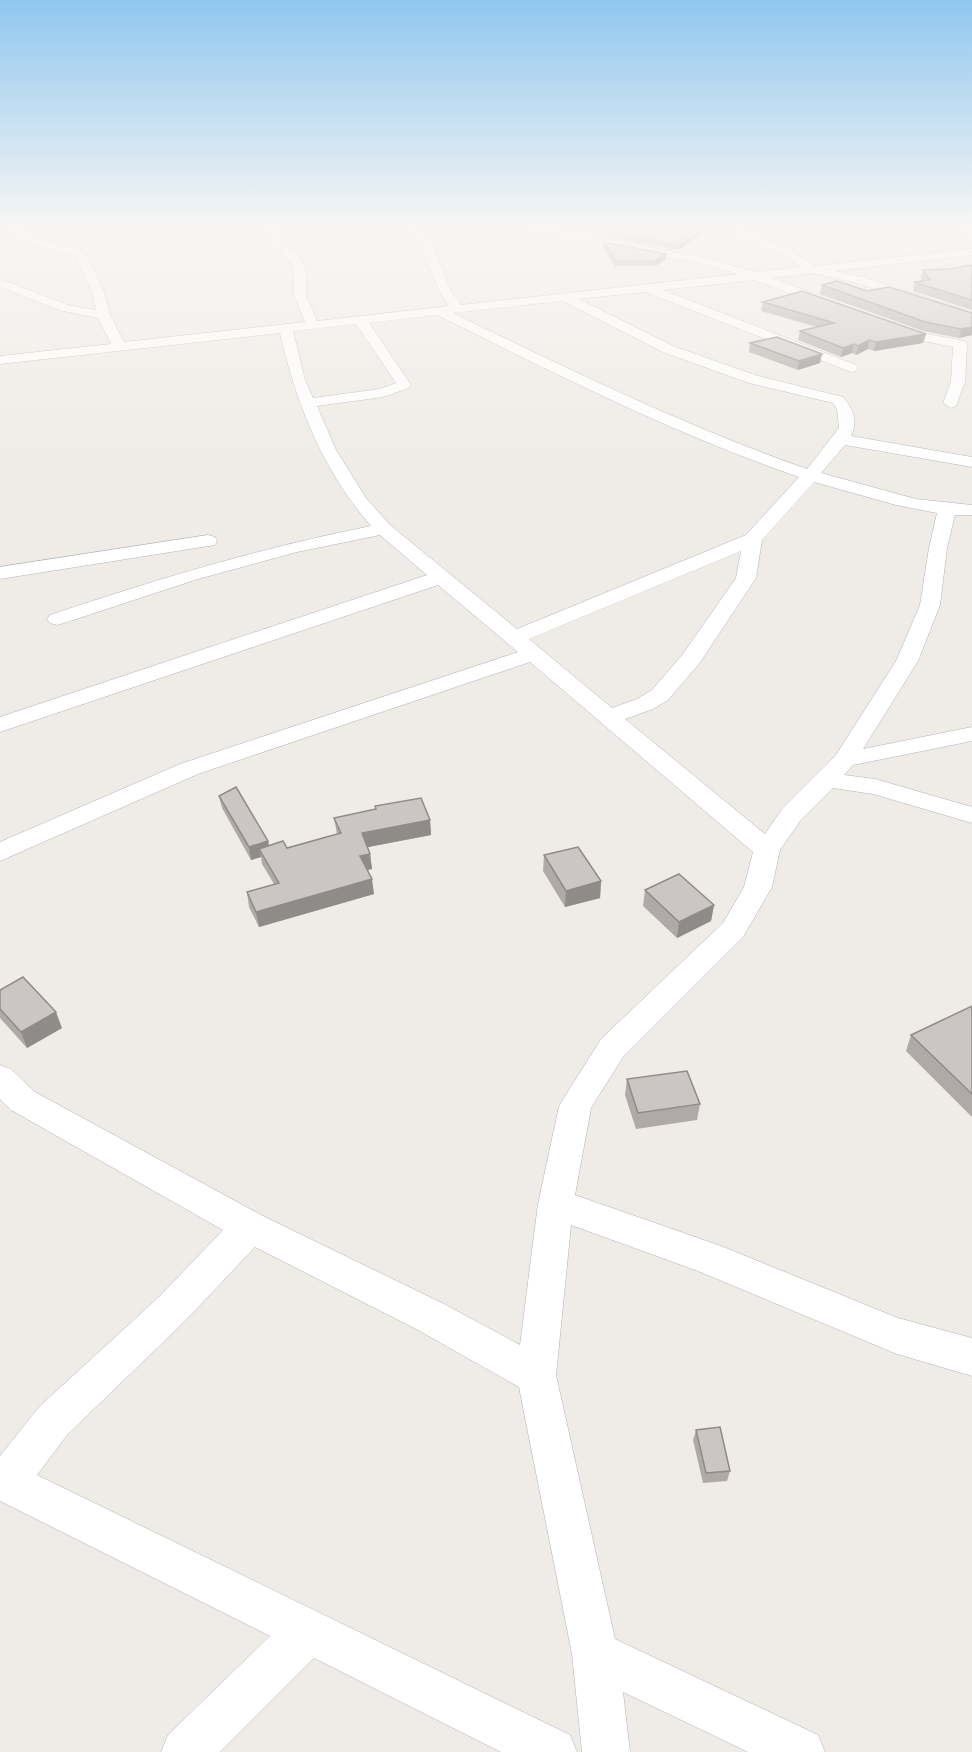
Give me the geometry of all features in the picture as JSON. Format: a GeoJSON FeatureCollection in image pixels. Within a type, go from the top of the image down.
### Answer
{"type":"FeatureCollection","features":[{"type":"Feature","properties":{"kind":"street"},"geometry":{"type":"LineString","coordinates":[[71,310],[88,315],[103,315]]}},
{"type":"Feature","properties":{"kind":"street"},"geometry":{"type":"LineString","coordinates":[[102,310],[120,348]]}},
{"type":"Feature","properties":{"kind":"street"},"geometry":{"type":"LineString","coordinates":[[306,310],[313,326]]}},
{"type":"Feature","properties":{"kind":"street"},"geometry":{"type":"LineString","coordinates":[[0,360],[438,310],[709,439],[809,477],[947,511],[972,510]]}},
{"type":"Feature","properties":{"kind":"street"},"geometry":{"type":"LineString","coordinates":[[514,638],[753,539],[771,522],[841,439],[847,428],[845,408],[838,400],[754,380],[668,349],[590,310]]}},
{"type":"Feature","properties":{"kind":"street"},"geometry":{"type":"LineString","coordinates":[[703,310],[851,368]]}},
{"type":"Feature","properties":{"kind":"street"},"geometry":{"type":"LineString","coordinates":[[950,310],[972,317],[951,403]]}},
{"type":"Feature","properties":{"kind":"street"},"geometry":{"type":"LineString","coordinates":[[308,403],[382,393],[404,385],[360,320]]}},
{"type":"Feature","properties":{"kind":"street"},"geometry":{"type":"LineString","coordinates":[[876,321],[919,336],[966,345]]}},
{"type":"Feature","properties":{"kind":"street"},"geometry":{"type":"LineString","coordinates":[[286,329],[298,380],[328,450],[359,501],[384,529],[767,850]]}},
{"type":"Feature","properties":{"kind":"street"},"geometry":{"type":"LineString","coordinates":[[841,439],[972,462]]}},
{"type":"Feature","properties":{"kind":"street"},"geometry":{"type":"LineString","coordinates":[[606,1752],[595,1654],[536,1375],[556,1204],[575,1106],[612,1048],[734,930],[758,887],[767,850],[791,815],[845,759],[907,661],[930,605],[938,548],[947,511]]}},
{"type":"Feature","properties":{"kind":"street"},"geometry":{"type":"LineString","coordinates":[[57,619],[191,575],[295,547],[384,529]]}},
{"type":"Feature","properties":{"kind":"street"},"geometry":{"type":"LineString","coordinates":[[609,717],[645,704],[660,695],[691,659],[746,578],[753,539]]}},
{"type":"Feature","properties":{"kind":"street"},"geometry":{"type":"LineString","coordinates":[[0,573],[208,541]]}},
{"type":"Feature","properties":{"kind":"street"},"geometry":{"type":"LineString","coordinates":[[0,725],[196,657],[322,618],[441,577]]}},
{"type":"Feature","properties":{"kind":"street"},"geometry":{"type":"LineString","coordinates":[[0,852],[189,769],[534,654]]}},
{"type":"Feature","properties":{"kind":"street"},"geometry":{"type":"LineString","coordinates":[[845,759],[972,734]]}},
{"type":"Feature","properties":{"kind":"street"},"geometry":{"type":"LineString","coordinates":[[827,780],[874,787],[972,815]]}},
{"type":"Feature","properties":{"kind":"street"},"geometry":{"type":"LineString","coordinates":[[0,1078],[23,1101],[250,1227],[432,1317],[536,1375]]}},
{"type":"Feature","properties":{"kind":"street"},"geometry":{"type":"LineString","coordinates":[[556,1204],[708,1258],[897,1336],[972,1357]]}},
{"type":"Feature","properties":{"kind":"street"},"geometry":{"type":"LineString","coordinates":[[250,1227],[173,1308],[53,1421],[3,1481],[554,1752]]}},
{"type":"Feature","properties":{"kind":"street"},"geometry":{"type":"LineString","coordinates":[[185,1752],[308,1632]]}},
{"type":"Feature","properties":{"kind":"street"},"geometry":{"type":"LineString","coordinates":[[595,1654],[801,1752]]}},
{"type":"Feature","properties":{"kind":"building"},"geometry":{"type":"Polygon","coordinates":[[[789,310],[856,310],[926,334],[876,342],[869,340],[858,346],[854,344],[843,348],[800,331],[834,323],[789,310]]]}},
{"type":"Feature","properties":{"kind":"building"},"geometry":{"type":"Polygon","coordinates":[[[891,310],[962,310],[972,313],[972,327],[961,329],[925,322],[891,310]]]}},
{"type":"Feature","properties":{"kind":"building"},"geometry":{"type":"Polygon","coordinates":[[[777,337],[822,354],[799,361],[750,343],[777,337]]]}},
{"type":"Feature","properties":{"kind":"building"},"geometry":{"type":"Polygon","coordinates":[[[236,787],[268,841],[249,847],[219,796],[236,787]]]}},
{"type":"Feature","properties":{"kind":"building"},"geometry":{"type":"Polygon","coordinates":[[[421,798],[430,820],[362,833],[370,854],[360,856],[372,879],[256,912],[247,892],[279,883],[259,849],[283,841],[287,848],[341,833],[334,818],[376,809],[375,806],[421,798]]]}},
{"type":"Feature","properties":{"kind":"building"},"geometry":{"type":"Polygon","coordinates":[[[578,847],[601,881],[566,891],[544,855],[578,847]]]}},
{"type":"Feature","properties":{"kind":"building"},"geometry":{"type":"Polygon","coordinates":[[[679,874],[714,905],[679,922],[645,890],[679,874]]]}},
{"type":"Feature","properties":{"kind":"building"},"geometry":{"type":"Polygon","coordinates":[[[23,977],[56,1012],[21,1032],[0,1009],[0,990],[23,977]]]}},
{"type":"Feature","properties":{"kind":"building"},"geometry":{"type":"Polygon","coordinates":[[[972,1006],[972,1094],[911,1035],[972,1006]]]}},
{"type":"Feature","properties":{"kind":"building"},"geometry":{"type":"Polygon","coordinates":[[[687,1071],[700,1104],[638,1113],[627,1079],[687,1071]]]}},
{"type":"Feature","properties":{"kind":"building"},"geometry":{"type":"Polygon","coordinates":[[[720,1427],[730,1471],[706,1473],[696,1430],[720,1427]]]}}]}
